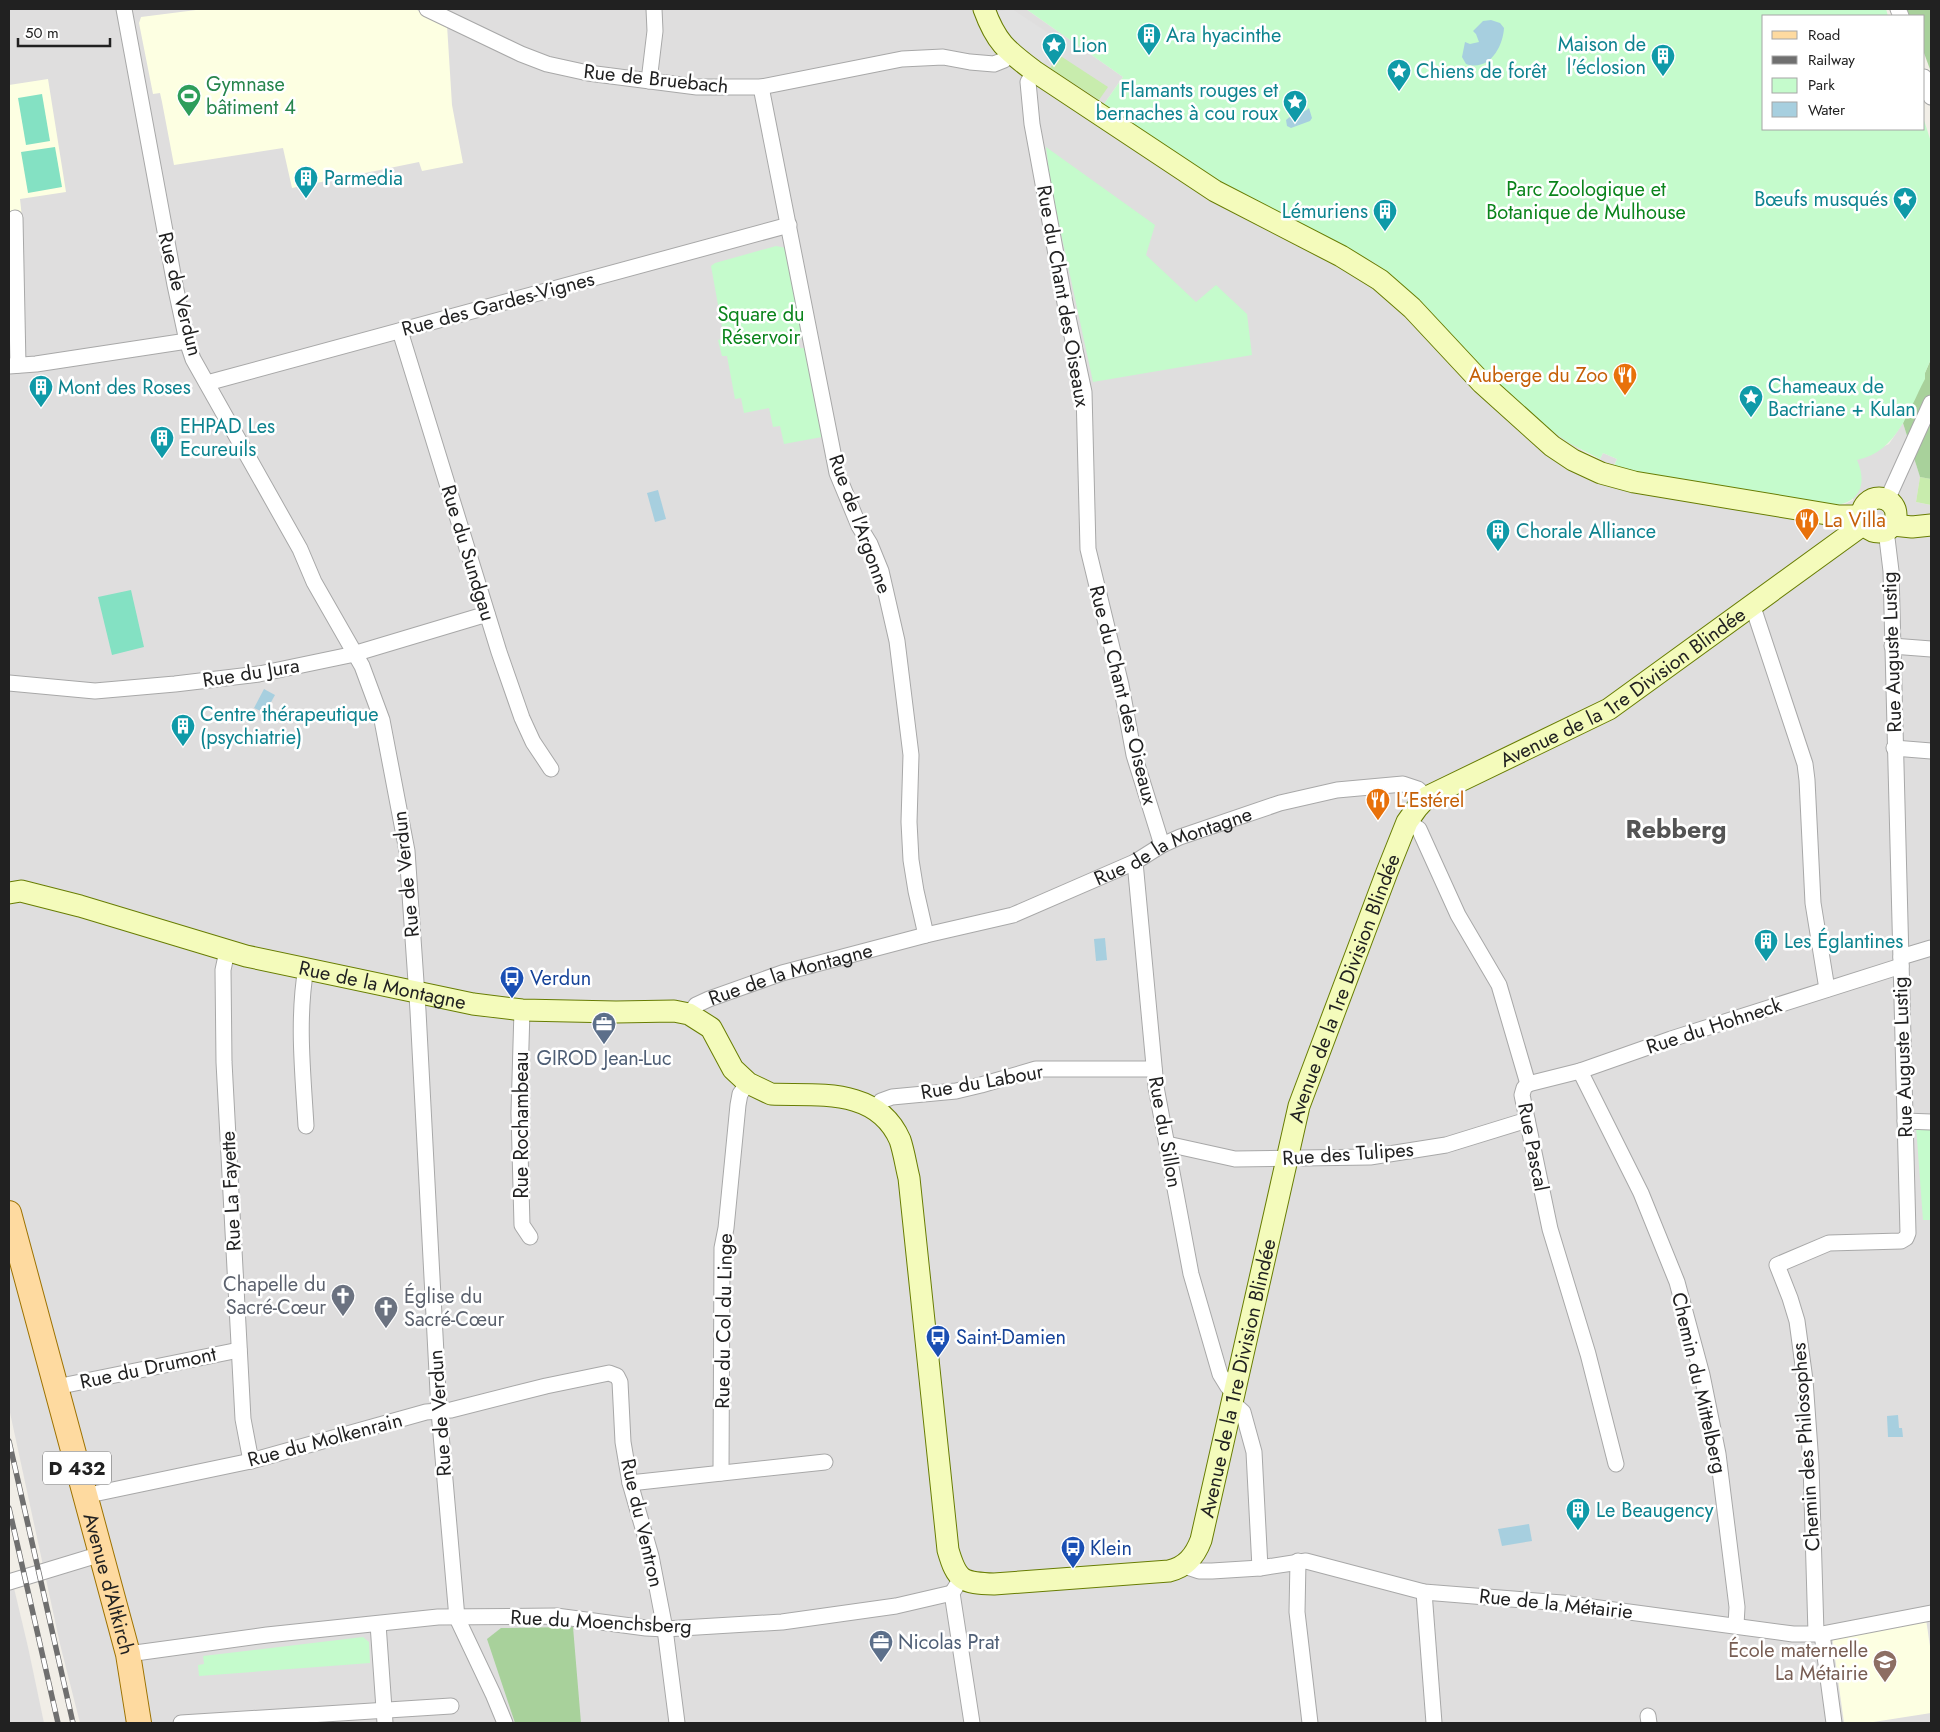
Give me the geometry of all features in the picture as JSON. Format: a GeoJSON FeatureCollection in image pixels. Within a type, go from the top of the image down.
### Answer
{"type":"FeatureCollection","features":[{"type":"Feature","properties":{"kind":"main road"},"geometry":{"type":"LineString","coordinates":[[984,9],[996,36],[1011,54],[1034,70],[1215,191],[1341,256],[1380,280],[1412,308],[1482,383],[1552,446],[1573,460],[1601,473],[1644,484],[1863,520]]}},
{"type":"Feature","properties":{"kind":"main road"},"geometry":{"type":"LineString","coordinates":[[1931,521],[1914,513],[1890,516],[1876,532],[1871,531],[1863,520],[1862,510],[1869,500],[1881,497],[1890,516],[1912,528],[1931,525]]}},
{"type":"Feature","properties":{"kind":"main road","name":"Avenue de la 1re Division Blindée"},"geometry":{"type":"LineString","coordinates":[[1184,1566],[1197,1551],[1201,1540],[1299,1106],[1407,822],[1427,797],[1609,709],[1863,520]]}},
{"type":"Feature","properties":{"kind":"main road","name":"Rue de la Montagne"},"geometry":{"type":"LineString","coordinates":[[13,888],[80,906],[227,951],[488,1006],[522,1010],[674,1012],[689,1014]]}},
{"type":"Feature","properties":{"kind":"main road"},"geometry":{"type":"LineString","coordinates":[[689,1014],[711,1028],[733,1069],[748,1083],[771,1094],[840,1096],[876,1109],[887,1119],[900,1140],[909,1178],[948,1550],[957,1586],[1169,1571],[1184,1566]]}},
{"type":"Feature","properties":{"kind":"main road","name":"Avenue d'Altkirch"},"geometry":{"type":"LineString","coordinates":[[9,1213],[128,1654],[139,1723]]}},
{"type":"Feature","properties":{"kind":"street","name":"Rue de Verdun"},"geometry":{"type":"LineString","coordinates":[[124,9],[173,276],[187,341],[193,359],[300,549],[314,582],[362,666],[382,720],[407,851],[417,992],[439,1411],[457,1618],[505,1723]]}},
{"type":"Feature","properties":{"kind":"street","name":"Rue de Bruebach"},"geometry":{"type":"LineString","coordinates":[[427,9],[521,54],[547,64],[588,73],[649,82],[711,88],[761,87],[902,59],[943,57],[994,64],[1004,60],[1011,54]]}},
{"type":"Feature","properties":{"kind":"street"},"geometry":{"type":"LineString","coordinates":[[649,82],[655,31],[654,9]]}},
{"type":"Feature","properties":{"kind":"street","name":"Rue du Chant des Oiseaux"},"geometry":{"type":"LineString","coordinates":[[1034,70],[1028,82],[1035,144],[1084,392],[1088,549],[1121,685],[1139,774],[1162,845]]}},
{"type":"Feature","properties":{"kind":"street"},"geometry":{"type":"LineString","coordinates":[[1925,80],[1931,98]]}},
{"type":"Feature","properties":{"kind":"street","name":"Rue de l'Argonne"},"geometry":{"type":"LineString","coordinates":[[761,87],[837,472],[881,571],[897,641],[910,755],[909,822],[911,860],[926,935]]}},
{"type":"Feature","properties":{"kind":"street"},"geometry":{"type":"LineString","coordinates":[[15,218],[13,366],[187,341]]}},
{"type":"Feature","properties":{"kind":"street","name":"Rue des Gardes-Vignes"},"geometry":{"type":"LineString","coordinates":[[207,383],[789,225]]}},
{"type":"Feature","properties":{"kind":"street","name":"Rue du Sundgau"},"geometry":{"type":"LineString","coordinates":[[400,331],[487,614],[522,718],[533,742],[551,768]]}},
{"type":"Feature","properties":{"kind":"street"},"geometry":{"type":"LineString","coordinates":[[1890,516],[1931,403]]}},
{"type":"Feature","properties":{"kind":"street","name":"Rue Auguste Lustig"},"geometry":{"type":"LineString","coordinates":[[1776,1265],[1828,1244],[1901,1241],[1906,1238],[1908,1233],[1894,748],[1890,516]]}},
{"type":"Feature","properties":{"kind":"street"},"geometry":{"type":"LineString","coordinates":[[1752,604],[1805,764],[1808,780],[1813,903],[1827,989]]}},
{"type":"Feature","properties":{"kind":"street","name":"Rue du Jura"},"geometry":{"type":"LineString","coordinates":[[9,683],[95,691],[259,674],[355,653],[487,614]]}},
{"type":"Feature","properties":{"kind":"street"},"geometry":{"type":"LineString","coordinates":[[1892,646],[1931,648]]}},
{"type":"Feature","properties":{"kind":"street"},"geometry":{"type":"LineString","coordinates":[[1894,748],[1931,751]]}},
{"type":"Feature","properties":{"kind":"street","name":"Rue de la Montagne"},"geometry":{"type":"LineString","coordinates":[[689,1014],[696,1005],[708,999],[782,973],[926,935],[1013,915],[1135,862],[1162,845],[1205,828],[1280,803],[1337,790],[1403,784],[1413,786],[1427,797]]}},
{"type":"Feature","properties":{"kind":"street","name":"Rue Pascal"},"geometry":{"type":"LineString","coordinates":[[1407,822],[1419,829],[1458,915],[1499,985],[1528,1084],[1524,1088],[1522,1095],[1550,1229],[1588,1354],[1616,1464]]}},
{"type":"Feature","properties":{"kind":"street","name":"Rue du Sillon"},"geometry":{"type":"LineString","coordinates":[[1135,862],[1154,1069],[1167,1144],[1194,1283],[1220,1374],[1243,1412],[1254,1452],[1260,1568]]}},
{"type":"Feature","properties":{"kind":"street","name":"Rue du Hohneck"},"geometry":{"type":"LineString","coordinates":[[1528,1084],[1580,1071],[1827,989],[1901,962],[1931,948]]}},
{"type":"Feature","properties":{"kind":"street","name":"Rue La Fayette"},"geometry":{"type":"LineString","coordinates":[[227,951],[223,970],[224,1062],[244,1432],[251,1461]]}},
{"type":"Feature","properties":{"kind":"street"},"geometry":{"type":"LineString","coordinates":[[306,968],[303,986],[302,1053],[306,1126]]}},
{"type":"Feature","properties":{"kind":"street","name":"Rue Rochambeau"},"geometry":{"type":"LineString","coordinates":[[522,1010],[519,1113],[522,1225],[530,1237]]}},
{"type":"Feature","properties":{"kind":"street","name":"Rue du Labour"},"geometry":{"type":"LineString","coordinates":[[876,1109],[881,1102],[892,1097],[956,1091],[1036,1069],[1154,1069]]}},
{"type":"Feature","properties":{"kind":"street","name":"Chemin du Mittelberg"},"geometry":{"type":"LineString","coordinates":[[1580,1071],[1641,1193],[1677,1282],[1702,1375],[1718,1454],[1737,1607],[1736,1625]]}},
{"type":"Feature","properties":{"kind":"street","name":"Rue du Col du Linge"},"geometry":{"type":"LineString","coordinates":[[721,1473],[722,1248],[726,1228],[738,1105],[740,1094],[748,1083]]}},
{"type":"Feature","properties":{"kind":"street","name":"Rue des Tulipes"},"geometry":{"type":"LineString","coordinates":[[1167,1144],[1235,1159],[1370,1157],[1424,1150],[1527,1120]]}},
{"type":"Feature","properties":{"kind":"street"},"geometry":{"type":"LineString","coordinates":[[1905,1121],[1931,1122]]}},
{"type":"Feature","properties":{"kind":"street","name":"Chemin des Philosophes"},"geometry":{"type":"LineString","coordinates":[[1776,1265],[1790,1298],[1797,1321],[1805,1380],[1819,1633],[1834,1723]]}},
{"type":"Feature","properties":{"kind":"street","name":"Rue du Drumont"},"geometry":{"type":"LineString","coordinates":[[56,1387],[239,1350]]}},
{"type":"Feature","properties":{"kind":"street","name":"Rue du Molkenrain"},"geometry":{"type":"LineString","coordinates":[[84,1496],[251,1461],[426,1412],[451,1410],[546,1386],[608,1373],[617,1376],[620,1382]]}},
{"type":"Feature","properties":{"kind":"street","name":"Rue du Ventron"},"geometry":{"type":"LineString","coordinates":[[620,1382],[623,1442],[630,1483],[651,1556],[665,1629],[677,1723]]}},
{"type":"Feature","properties":{"kind":"street"},"geometry":{"type":"LineString","coordinates":[[630,1483],[825,1462]]}},
{"type":"Feature","properties":{"kind":"street"},"geometry":{"type":"LineString","coordinates":[[9,1582],[101,1554]]}},
{"type":"Feature","properties":{"kind":"street"},"geometry":{"type":"LineString","coordinates":[[1298,1561],[1297,1612],[1310,1723]]}},
{"type":"Feature","properties":{"kind":"street","name":"Rue de la Métairie"},"geometry":{"type":"LineString","coordinates":[[1184,1566],[1199,1571],[1260,1568],[1306,1561],[1424,1592],[1562,1603],[1778,1632],[1819,1633],[1931,1613]]}},
{"type":"Feature","properties":{"kind":"street"},"geometry":{"type":"LineString","coordinates":[[957,1586],[972,1723]]}},
{"type":"Feature","properties":{"kind":"street","name":"Rue du Moenchsberg"},"geometry":{"type":"LineString","coordinates":[[128,1654],[267,1635],[438,1617],[556,1616],[665,1629],[782,1622],[896,1606],[957,1586]]}},
{"type":"Feature","properties":{"kind":"street"},"geometry":{"type":"LineString","coordinates":[[1424,1592],[1434,1723]]}},
{"type":"Feature","properties":{"kind":"street"},"geometry":{"type":"LineString","coordinates":[[378,1624],[384,1717]]}},
{"type":"Feature","properties":{"kind":"street"},"geometry":{"type":"LineString","coordinates":[[181,1723],[384,1717],[450,1706]]}},
{"type":"Feature","properties":{"kind":"shaded area"},"geometry":{"type":"Polygon","coordinates":[[[9,9],[1026,9],[1123,77],[1104,104],[1237,193],[1375,263],[1530,412],[1548,428],[1589,455],[1600,459],[1603,453],[1617,459],[1614,465],[1835,505],[1845,504],[1853,500],[1857,459],[1889,444],[1903,423],[1920,477],[1916,502],[1931,505],[1931,1723],[80,1723],[60,1644],[9,1408],[9,9]]]}},
{"type":"Feature","properties":{"kind":"shaded area"},"geometry":{"type":"Polygon","coordinates":[[[204,9],[415,9],[447,25],[452,105],[463,163],[422,171],[419,162],[292,188],[283,148],[174,165],[160,93],[153,94],[139,23],[141,17],[204,9]]]}},
{"type":"Feature","properties":{"kind":"shaded area"},"geometry":{"type":"Polygon","coordinates":[[[1012,9],[1059,40],[1043,64],[1011,43],[995,12],[1012,9]]]}},
{"type":"Feature","properties":{"kind":"shaded area"},"geometry":{"type":"Polygon","coordinates":[[[48,79],[66,192],[20,199],[22,218],[9,218],[9,85],[48,79]]]}},
{"type":"Feature","properties":{"kind":"shaded area"},"geometry":{"type":"Polygon","coordinates":[[[9,1567],[28,1647],[44,1723],[9,1723],[9,1567]]]}},
{"type":"Feature","properties":{"kind":"shaded area","name":"École maternelle La Métairie"},"geometry":{"type":"Polygon","coordinates":[[[1926,1619],[1931,1653],[1931,1713],[1867,1723],[1844,1723],[1832,1636],[1926,1619]]]}},
{"type":"Feature","properties":{"kind":"green space","name":"Parc Zoologique et Botanique de Mulhouse"},"geometry":{"type":"Polygon","coordinates":[[[1026,9],[1886,9],[1888,15],[1762,15],[1762,130],[1925,130],[1925,123],[1931,142],[1931,359],[1925,373],[1925,379],[1907,417],[1892,439],[1871,456],[1857,460],[1861,476],[1860,490],[1856,496],[1844,503],[1835,505],[1633,472],[1614,466],[1617,459],[1603,453],[1600,459],[1569,443],[1548,428],[1491,377],[1429,313],[1375,263],[1237,193],[1104,104],[1123,77],[1026,9]]]}},
{"type":"Feature","properties":{"kind":"green space"},"geometry":{"type":"Polygon","coordinates":[[[1906,9],[1931,9],[1931,72],[1925,56],[1925,15],[1909,15],[1906,9]]]}},
{"type":"Feature","properties":{"kind":"green space"},"geometry":{"type":"Polygon","coordinates":[[[1059,55],[1108,87],[1099,100],[1050,68],[1059,55]]]}},
{"type":"Feature","properties":{"kind":"green space"},"geometry":{"type":"Polygon","coordinates":[[[42,94],[50,141],[26,145],[18,98],[42,94]]]}},
{"type":"Feature","properties":{"kind":"green space"},"geometry":{"type":"Polygon","coordinates":[[[55,147],[62,187],[28,193],[21,152],[55,147]]]}},
{"type":"Feature","properties":{"kind":"green space"},"geometry":{"type":"Polygon","coordinates":[[[1046,147],[1155,225],[1146,255],[1196,302],[1216,285],[1247,314],[1252,355],[1093,382],[1051,187],[1046,147]]]}},
{"type":"Feature","properties":{"kind":"green space","name":"Square du Réservoir"},"geometry":{"type":"Polygon","coordinates":[[[776,246],[786,248],[803,337],[798,341],[800,348],[804,348],[806,352],[822,437],[784,444],[780,426],[773,427],[769,408],[744,413],[741,398],[735,399],[727,356],[722,356],[718,340],[724,338],[711,266],[715,263],[776,246]]]}},
{"type":"Feature","properties":{"kind":"green space"},"geometry":{"type":"Polygon","coordinates":[[[1931,359],[1931,479],[1920,477],[1903,423],[1931,359]]]}},
{"type":"Feature","properties":{"kind":"green space"},"geometry":{"type":"Polygon","coordinates":[[[1920,477],[1931,479],[1931,505],[1916,502],[1920,477]]]}},
{"type":"Feature","properties":{"kind":"green space"},"geometry":{"type":"Polygon","coordinates":[[[131,590],[144,647],[112,655],[98,597],[131,590]]]}},
{"type":"Feature","properties":{"kind":"green space"},"geometry":{"type":"Polygon","coordinates":[[[1916,1126],[1931,1126],[1931,1220],[1923,1220],[1916,1126]]]}},
{"type":"Feature","properties":{"kind":"green space"},"geometry":{"type":"Polygon","coordinates":[[[573,1627],[581,1723],[515,1723],[487,1639],[501,1628],[573,1627]]]}},
{"type":"Feature","properties":{"kind":"green space"},"geometry":{"type":"Polygon","coordinates":[[[363,1637],[369,1642],[370,1663],[199,1676],[198,1665],[204,1664],[203,1656],[363,1637]]]}},
{"type":"Feature","properties":{"kind":"water"},"geometry":{"type":"Polygon","coordinates":[[[1491,20],[1500,23],[1504,28],[1498,50],[1488,61],[1482,64],[1474,66],[1466,64],[1462,57],[1465,42],[1470,44],[1479,42],[1473,31],[1483,21],[1491,20]]]}},
{"type":"Feature","properties":{"kind":"water"},"geometry":{"type":"Polygon","coordinates":[[[1309,108],[1312,118],[1310,121],[1291,128],[1287,126],[1286,120],[1309,108]]]}},
{"type":"Feature","properties":{"kind":"water"},"geometry":{"type":"Polygon","coordinates":[[[658,490],[666,519],[655,522],[647,493],[658,490]]]}},
{"type":"Feature","properties":{"kind":"water"},"geometry":{"type":"Polygon","coordinates":[[[264,689],[275,695],[265,713],[254,708],[264,689]]]}},
{"type":"Feature","properties":{"kind":"water"},"geometry":{"type":"Polygon","coordinates":[[[1105,938],[1107,960],[1096,961],[1094,939],[1105,938]]]}},
{"type":"Feature","properties":{"kind":"water"},"geometry":{"type":"Polygon","coordinates":[[[1898,1415],[1899,1428],[1902,1428],[1903,1437],[1888,1437],[1887,1416],[1898,1415]]]}},
{"type":"Feature","properties":{"kind":"water"},"geometry":{"type":"Polygon","coordinates":[[[1529,1524],[1532,1541],[1502,1546],[1498,1529],[1529,1524]]]}},
{"type":"Feature","properties":{"kind":"railway"},"geometry":{"type":"LineString","coordinates":[[9,1441],[73,1723]]}},
{"type":"Feature","properties":{"kind":"railway"},"geometry":{"type":"LineString","coordinates":[[9,1508],[58,1723]]}},
{"type":"Feature","properties":{"kind":"place","name":"Ara hyacinthe"},"geometry":{"type":"Point","coordinates":[1149,56]}},
{"type":"Feature","properties":{"kind":"place","name":"Lion"},"geometry":{"type":"Point","coordinates":[1054,66]}},
{"type":"Feature","properties":{"kind":"place","name":"Maison de l'éclosion"},"geometry":{"type":"Point","coordinates":[1663,77]}},
{"type":"Feature","properties":{"kind":"place","name":"Chiens de forêt"},"geometry":{"type":"Point","coordinates":[1399,92]}},
{"type":"Feature","properties":{"kind":"place","name":"Gymnase bâtiment 4"},"geometry":{"type":"Point","coordinates":[189,117]}},
{"type":"Feature","properties":{"kind":"place","name":"Flamants rouges et bernaches à cou roux"},"geometry":{"type":"Point","coordinates":[1295,123]}},
{"type":"Feature","properties":{"kind":"place","name":"Parmedia"},"geometry":{"type":"Point","coordinates":[306,199]}},
{"type":"Feature","properties":{"kind":"place","name":"Bœufs musqués"},"geometry":{"type":"Point","coordinates":[1905,220]}},
{"type":"Feature","properties":{"kind":"place","name":"Lémuriens"},"geometry":{"type":"Point","coordinates":[1385,232]}},
{"type":"Feature","properties":{"kind":"place","name":"Auberge du Zoo"},"geometry":{"type":"Point","coordinates":[1625,396]}},
{"type":"Feature","properties":{"kind":"place","name":"Mont des Roses"},"geometry":{"type":"Point","coordinates":[41,408]}},
{"type":"Feature","properties":{"kind":"place","name":"Chameaux de Bactriane + Kulan"},"geometry":{"type":"Point","coordinates":[1751,418]}},
{"type":"Feature","properties":{"kind":"place","name":"EHPAD Les Ecureuils"},"geometry":{"type":"Point","coordinates":[162,459]}},
{"type":"Feature","properties":{"kind":"place","name":"La Villa"},"geometry":{"type":"Point","coordinates":[1807,541]}},
{"type":"Feature","properties":{"kind":"place","name":"Chorale Alliance"},"geometry":{"type":"Point","coordinates":[1498,552]}},
{"type":"Feature","properties":{"kind":"place","name":"Centre thérapeutique (psychiatrie)"},"geometry":{"type":"Point","coordinates":[183,747]}},
{"type":"Feature","properties":{"kind":"place","name":"L’Estérel"},"geometry":{"type":"Point","coordinates":[1378,821]}},
{"type":"Feature","properties":{"kind":"place","name":"Les Églantines"},"geometry":{"type":"Point","coordinates":[1766,962]}},
{"type":"Feature","properties":{"kind":"place","name":"Verdun"},"geometry":{"type":"Point","coordinates":[512,999]}},
{"type":"Feature","properties":{"kind":"place","name":"GIROD Jean-Luc"},"geometry":{"type":"Point","coordinates":[604,1045]}},
{"type":"Feature","properties":{"kind":"place","name":"Chapelle du Sacré-Cœur"},"geometry":{"type":"Point","coordinates":[343,1317]}},
{"type":"Feature","properties":{"kind":"place","name":"Église du Sacré-Cœur"},"geometry":{"type":"Point","coordinates":[386,1329]}},
{"type":"Feature","properties":{"kind":"place","name":"Saint-Damien"},"geometry":{"type":"Point","coordinates":[938,1358]}},
{"type":"Feature","properties":{"kind":"place","name":"Le Beaugency"},"geometry":{"type":"Point","coordinates":[1578,1531]}},
{"type":"Feature","properties":{"kind":"place","name":"Klein"},"geometry":{"type":"Point","coordinates":[1073,1569]}},
{"type":"Feature","properties":{"kind":"place","name":"Nicolas Prat"},"geometry":{"type":"Point","coordinates":[881,1663]}},
{"type":"Feature","properties":{"kind":"place","name":"École maternelle La Métairie"},"geometry":{"type":"Point","coordinates":[1885,1683]}},
{"type":"Feature","properties":{"kind":"district","name":"Rebberg"},"geometry":{"type":"Point","coordinates":[1676,829]}}]}
